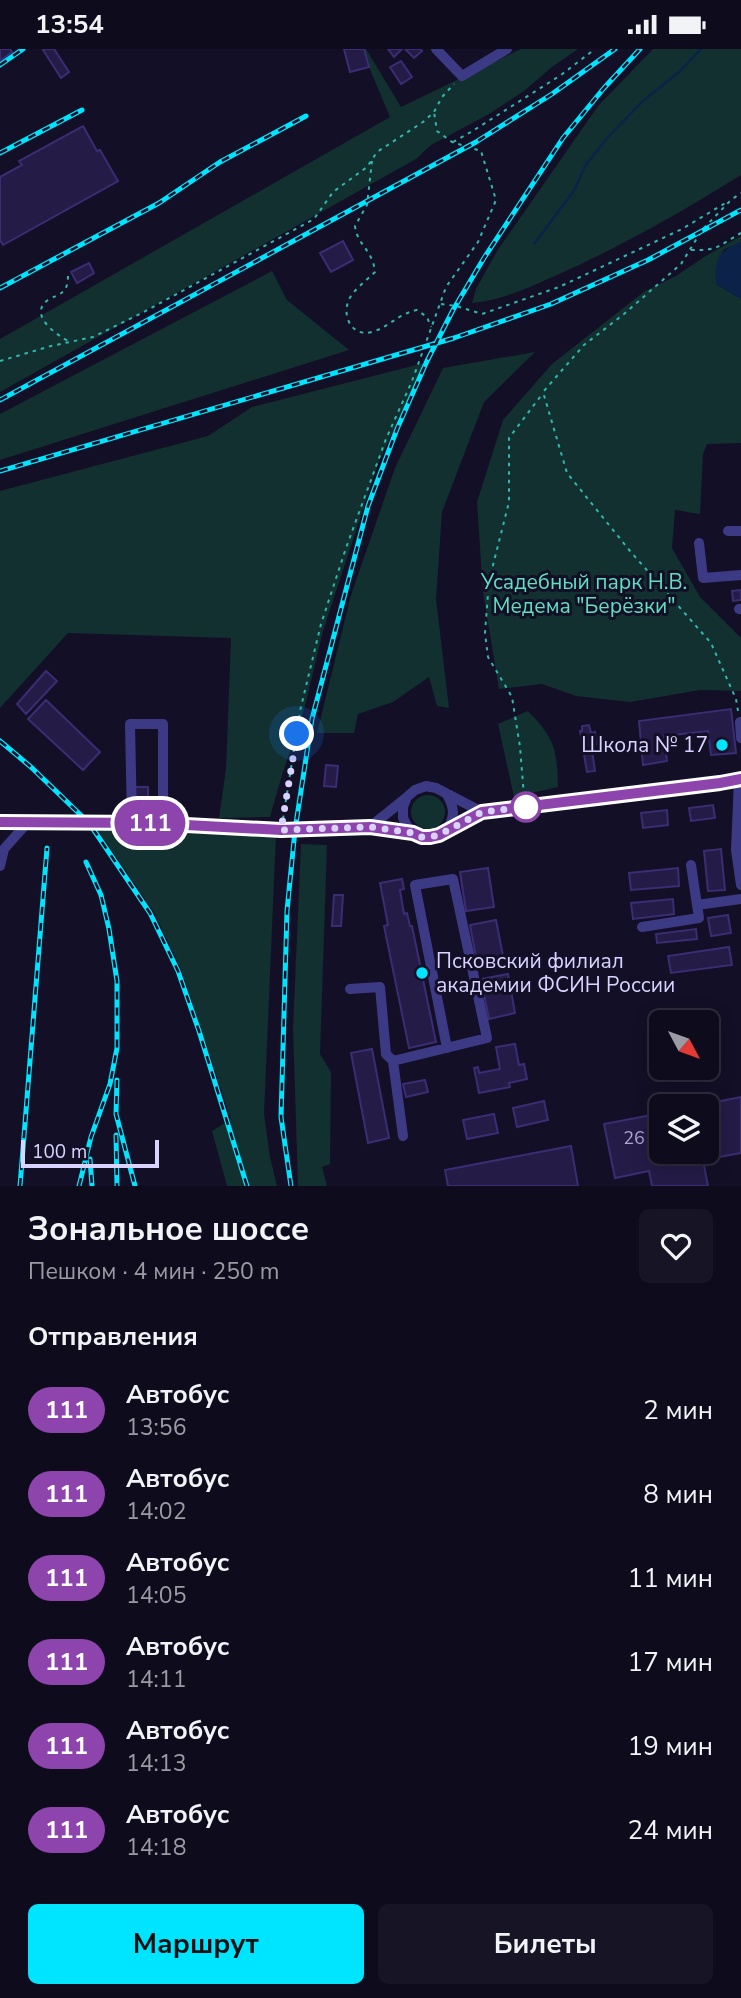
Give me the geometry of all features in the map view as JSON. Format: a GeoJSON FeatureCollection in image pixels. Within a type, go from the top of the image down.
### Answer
{"type":"FeatureCollection","features":[{"type":"Feature","properties":{"kind":"street"},"geometry":{"type":"LineString","coordinates":[[436,49],[462,76],[506,49]]}},
{"type":"Feature","properties":{"kind":"street"},"geometry":{"type":"LineString","coordinates":[[728,531],[741,531]]}},
{"type":"Feature","properties":{"kind":"street"},"geometry":{"type":"LineString","coordinates":[[699,544],[703,578],[741,575]]}},
{"type":"Feature","properties":{"kind":"street"},"geometry":{"type":"LineString","coordinates":[[740,722],[741,738]]}},
{"type":"Feature","properties":{"kind":"street"},"geometry":{"type":"LineString","coordinates":[[132,822],[130,723],[163,724],[165,823]]}},
{"type":"Feature","properties":{"kind":"street"},"geometry":{"type":"LineString","coordinates":[[0,822],[132,822],[281,830],[370,827],[430,837],[482,812],[740,779],[736,850],[741,885]]}},
{"type":"Feature","properties":{"kind":"street"},"geometry":{"type":"LineString","coordinates":[[370,827],[415,790],[426,786],[436,788],[482,812]]}},
{"type":"Feature","properties":{"kind":"street"},"geometry":{"type":"LineString","coordinates":[[446,793],[452,802],[454,813],[447,829]]}},
{"type":"Feature","properties":{"kind":"street"},"geometry":{"type":"LineString","coordinates":[[407,797],[403,818],[413,833]]}},
{"type":"Feature","properties":{"kind":"street"},"geometry":{"type":"LineString","coordinates":[[0,866],[4,849],[28,822]]}},
{"type":"Feature","properties":{"kind":"street"},"geometry":{"type":"LineString","coordinates":[[642,926],[699,918],[691,865]]}},
{"type":"Feature","properties":{"kind":"street"},"geometry":{"type":"LineString","coordinates":[[393,1062],[487,1038],[453,879],[415,885],[447,1048]]}},
{"type":"Feature","properties":{"kind":"street"},"geometry":{"type":"LineString","coordinates":[[697,905],[741,899]]}},
{"type":"Feature","properties":{"kind":"street"},"geometry":{"type":"LineString","coordinates":[[350,989],[380,987],[386,1055],[393,1062],[403,1136]]}},
{"type":"Feature","properties":{"kind":"path"},"geometry":{"type":"LineString","coordinates":[[452,142],[561,75],[595,49]]}},
{"type":"Feature","properties":{"kind":"path"},"geometry":{"type":"LineString","coordinates":[[1,362],[93,337],[314,219],[334,192],[367,167],[377,152],[424,122],[462,76]]}},
{"type":"Feature","properties":{"kind":"path"},"geometry":{"type":"LineString","coordinates":[[281,830],[300,711],[321,624],[346,548],[446,287],[478,242],[496,200],[481,151],[452,142],[437,131],[434,112]]}},
{"type":"Feature","properties":{"kind":"path"},"geometry":{"type":"LineString","coordinates":[[372,159],[368,205],[355,226],[356,234],[374,262],[375,272],[351,296],[345,309],[348,321],[353,329],[363,334],[374,331],[402,314],[417,310],[427,317],[431,328]]}},
{"type":"Feature","properties":{"kind":"path"},"geometry":{"type":"LineString","coordinates":[[440,304],[482,314],[559,288],[682,229],[741,193]]}},
{"type":"Feature","properties":{"kind":"path"},"geometry":{"type":"LineString","coordinates":[[524,798],[512,697],[488,657],[485,633],[489,581],[509,502],[509,438],[543,392],[584,345],[668,277],[681,264],[702,230],[731,200]]}},
{"type":"Feature","properties":{"kind":"path"},"geometry":{"type":"LineString","coordinates":[[690,250],[709,251],[741,233]]}},
{"type":"Feature","properties":{"kind":"path"},"geometry":{"type":"LineString","coordinates":[[68,276],[68,284],[57,297],[47,301],[42,309],[42,318],[61,337],[71,342]]}},
{"type":"Feature","properties":{"kind":"path"},"geometry":{"type":"LineString","coordinates":[[543,392],[567,473],[630,551],[711,643],[736,699],[740,722]]}},
{"type":"Feature","properties":{"kind":"green space"},"geometry":{"type":"Polygon","coordinates":[[[364,49],[401,107],[521,49],[578,49],[524,91],[489,114],[431,145],[416,159],[0,392],[0,339],[390,117],[364,49]]]}},
{"type":"Feature","properties":{"kind":"green space"},"geometry":{"type":"Polygon","coordinates":[[[653,49],[741,49],[741,175],[651,228],[581,264],[515,293],[472,303],[476,289],[497,251],[598,106],[653,49]]]}},
{"type":"Feature","properties":{"kind":"green space","name":"Усадебный парк Н.В. Медема \"Берёзки\""},"geometry":{"type":"Polygon","coordinates":[[[741,236],[741,242],[723,250],[716,284],[741,299],[741,443],[707,444],[703,454],[700,514],[675,510],[672,548],[700,597],[741,638],[741,691],[700,690],[630,702],[576,696],[542,684],[499,689],[483,592],[477,502],[503,420],[552,364],[645,291],[676,276],[741,236]]]}},
{"type":"Feature","properties":{"kind":"green space"},"geometry":{"type":"Polygon","coordinates":[[[272,271],[287,300],[349,350],[0,460],[0,414],[272,271]]]}},
{"type":"Feature","properties":{"kind":"green space"},"geometry":{"type":"Polygon","coordinates":[[[535,352],[484,402],[442,512],[436,599],[449,708],[437,706],[429,677],[393,702],[358,714],[354,733],[317,733],[351,595],[395,468],[443,368],[535,352]]]}},
{"type":"Feature","properties":{"kind":"green space"},"geometry":{"type":"Polygon","coordinates":[[[424,363],[378,464],[323,631],[305,706],[270,817],[219,818],[226,769],[231,638],[68,633],[0,708],[0,491],[208,436],[252,407],[424,363]]]}},
{"type":"Feature","properties":{"kind":"green space"},"geometry":{"type":"Polygon","coordinates":[[[528,711],[544,729],[553,745],[558,787],[514,797],[498,724],[528,711]]]}},
{"type":"Feature","properties":{"kind":"green space"},"geometry":{"type":"Polygon","coordinates":[[[428,795],[440,800],[445,812],[440,824],[428,829],[416,824],[411,812],[416,800],[428,795]]]}},
{"type":"Feature","properties":{"kind":"green space"},"geometry":{"type":"Polygon","coordinates":[[[97,829],[276,834],[264,1114],[277,1186],[227,1186],[212,1131],[231,1119],[181,969],[154,912],[97,829]]]}},
{"type":"Feature","properties":{"kind":"green space"},"geometry":{"type":"Polygon","coordinates":[[[301,844],[327,845],[320,1054],[331,1072],[330,1164],[322,1167],[327,1186],[298,1186],[293,1029],[301,844]]]}},
{"type":"Feature","properties":{"kind":"water"},"geometry":{"type":"Polygon","coordinates":[[[741,242],[741,299],[716,284],[716,276],[719,257],[727,249],[741,242]]]}},
{"type":"Feature","properties":{"kind":"building"},"geometry":{"type":"Polygon","coordinates":[[[0,49],[10,49],[12,52],[0,61],[0,49]]]}},
{"type":"Feature","properties":{"kind":"building"},"geometry":{"type":"Polygon","coordinates":[[[54,49],[69,72],[61,78],[43,50],[54,49]]]}},
{"type":"Feature","properties":{"kind":"building"},"geometry":{"type":"Polygon","coordinates":[[[344,49],[364,49],[369,67],[350,72],[344,49]]]}},
{"type":"Feature","properties":{"kind":"building"},"geometry":{"type":"Polygon","coordinates":[[[388,49],[402,49],[394,57],[388,49]]]}},
{"type":"Feature","properties":{"kind":"building"},"geometry":{"type":"Polygon","coordinates":[[[405,49],[420,49],[422,51],[414,58],[405,49]]]}},
{"type":"Feature","properties":{"kind":"building"},"geometry":{"type":"Polygon","coordinates":[[[401,61],[412,77],[401,84],[390,67],[401,61]]]}},
{"type":"Feature","properties":{"kind":"building"},"geometry":{"type":"Polygon","coordinates":[[[83,126],[118,181],[3,245],[0,240],[0,177],[22,165],[19,161],[83,126]]]}},
{"type":"Feature","properties":{"kind":"building"},"geometry":{"type":"Polygon","coordinates":[[[343,241],[353,260],[331,272],[320,253],[343,241]]]}},
{"type":"Feature","properties":{"kind":"building"},"geometry":{"type":"Polygon","coordinates":[[[89,263],[94,273],[77,283],[71,272],[89,263]]]}},
{"type":"Feature","properties":{"kind":"building"},"geometry":{"type":"Polygon","coordinates":[[[741,590],[741,600],[733,601],[732,591],[741,590]]]}},
{"type":"Feature","properties":{"kind":"building"},"geometry":{"type":"Polygon","coordinates":[[[46,671],[57,681],[26,714],[17,704],[46,671]]]}},
{"type":"Feature","properties":{"kind":"building"},"geometry":{"type":"Polygon","coordinates":[[[46,700],[100,752],[83,770],[28,719],[46,700]]]}},
{"type":"Feature","properties":{"kind":"building","name":"Школа № 17"},"geometry":{"type":"Polygon","coordinates":[[[731,709],[736,753],[711,755],[708,731],[664,736],[667,761],[643,765],[639,721],[731,709]]]}},
{"type":"Feature","properties":{"kind":"building"},"geometry":{"type":"Polygon","coordinates":[[[589,725],[591,733],[595,732],[596,744],[591,744],[595,771],[587,772],[580,731],[582,726],[589,725]]]}},
{"type":"Feature","properties":{"kind":"building"},"geometry":{"type":"Polygon","coordinates":[[[326,765],[338,766],[336,787],[324,786],[326,765]]]}},
{"type":"Feature","properties":{"kind":"building"},"geometry":{"type":"Polygon","coordinates":[[[134,787],[148,787],[148,798],[135,799],[134,787]]]}},
{"type":"Feature","properties":{"kind":"building"},"geometry":{"type":"Polygon","coordinates":[[[713,805],[715,818],[691,821],[689,808],[713,805]]]}},
{"type":"Feature","properties":{"kind":"building"},"geometry":{"type":"Polygon","coordinates":[[[667,810],[668,825],[643,828],[641,813],[667,810]]]}},
{"type":"Feature","properties":{"kind":"building"},"geometry":{"type":"Polygon","coordinates":[[[721,849],[725,890],[708,891],[704,851],[721,849]]]}},
{"type":"Feature","properties":{"kind":"building"},"geometry":{"type":"Polygon","coordinates":[[[488,868],[494,907],[466,911],[460,872],[488,868]]]}},
{"type":"Feature","properties":{"kind":"building"},"geometry":{"type":"Polygon","coordinates":[[[678,868],[679,886],[631,890],[629,873],[678,868]]]}},
{"type":"Feature","properties":{"kind":"building"},"geometry":{"type":"Polygon","coordinates":[[[402,879],[404,889],[400,890],[404,914],[407,913],[412,926],[436,1042],[409,1048],[384,926],[388,925],[380,883],[402,879]]]}},
{"type":"Feature","properties":{"kind":"building"},"geometry":{"type":"Polygon","coordinates":[[[334,895],[343,895],[341,926],[332,926],[334,895]]]}},
{"type":"Feature","properties":{"kind":"building"},"geometry":{"type":"Polygon","coordinates":[[[673,899],[674,914],[633,919],[631,903],[673,899]]]}},
{"type":"Feature","properties":{"kind":"building"},"geometry":{"type":"Polygon","coordinates":[[[728,915],[731,933],[711,936],[708,918],[728,915]]]}},
{"type":"Feature","properties":{"kind":"building"},"geometry":{"type":"Polygon","coordinates":[[[496,920],[503,956],[477,962],[470,925],[496,920]]]}},
{"type":"Feature","properties":{"kind":"building"},"geometry":{"type":"Polygon","coordinates":[[[696,929],[697,939],[657,943],[656,934],[696,929]]]}},
{"type":"Feature","properties":{"kind":"building"},"geometry":{"type":"Polygon","coordinates":[[[729,947],[732,965],[671,973],[668,956],[729,947]]]}},
{"type":"Feature","properties":{"kind":"building"},"geometry":{"type":"Polygon","coordinates":[[[508,974],[515,1013],[489,1019],[481,979],[508,974]]]}},
{"type":"Feature","properties":{"kind":"building"},"geometry":{"type":"Polygon","coordinates":[[[515,1044],[519,1065],[524,1064],[527,1079],[509,1083],[510,1087],[479,1093],[474,1068],[478,1067],[479,1073],[500,1069],[496,1047],[515,1044]]]}},
{"type":"Feature","properties":{"kind":"building"},"geometry":{"type":"Polygon","coordinates":[[[372,1049],[389,1138],[368,1143],[351,1053],[372,1049]]]}},
{"type":"Feature","properties":{"kind":"building"},"geometry":{"type":"Polygon","coordinates":[[[425,1080],[428,1092],[406,1097],[403,1084],[425,1080]]]}},
{"type":"Feature","properties":{"kind":"building"},"geometry":{"type":"Polygon","coordinates":[[[741,1097],[741,1153],[719,1157],[719,1101],[741,1097]]]}},
{"type":"Feature","properties":{"kind":"building"},"geometry":{"type":"Polygon","coordinates":[[[544,1101],[548,1120],[517,1127],[513,1108],[544,1101]]]}},
{"type":"Feature","properties":{"kind":"building"},"geometry":{"type":"Polygon","coordinates":[[[494,1114],[498,1133],[467,1139],[463,1120],[494,1114]]]}},
{"type":"Feature","properties":{"kind":"building"},"geometry":{"type":"Polygon","coordinates":[[[649,1115],[649,1164],[704,1164],[708,1186],[652,1186],[649,1171],[615,1178],[604,1124],[649,1115]]]}},
{"type":"Feature","properties":{"kind":"building"},"geometry":{"type":"Polygon","coordinates":[[[571,1146],[578,1186],[448,1186],[445,1170],[571,1146]]]}},
{"type":"Feature","properties":{"kind":"waterway"},"geometry":{"type":"LineString","coordinates":[[535,243],[575,189],[585,166],[608,137],[701,49]]}},
{"type":"Feature","properties":{"kind":"railway"},"geometry":{"type":"LineString","coordinates":[[0,65],[23,49]]}},
{"type":"Feature","properties":{"kind":"railway"},"geometry":{"type":"LineString","coordinates":[[0,400],[476,142],[552,94],[615,49]]}},
{"type":"Feature","properties":{"kind":"railway"},"geometry":{"type":"LineString","coordinates":[[291,1186],[281,1117],[287,911],[295,830],[312,719],[368,506],[397,429],[453,310],[563,138],[640,49]]}},
{"type":"Feature","properties":{"kind":"railway"},"geometry":{"type":"LineString","coordinates":[[0,153],[82,110]]}},
{"type":"Feature","properties":{"kind":"railway"},"geometry":{"type":"LineString","coordinates":[[0,288],[159,203],[220,162],[306,116]]}},
{"type":"Feature","properties":{"kind":"railway"},"geometry":{"type":"LineString","coordinates":[[0,471],[454,338],[551,304],[648,260],[741,210]]}},
{"type":"Feature","properties":{"kind":"railway"},"geometry":{"type":"LineString","coordinates":[[0,741],[89,823],[150,913],[178,971],[247,1186]]}},
{"type":"Feature","properties":{"kind":"railway"},"geometry":{"type":"LineString","coordinates":[[20,1186],[47,848]]}},
{"type":"Feature","properties":{"kind":"railway"},"geometry":{"type":"LineString","coordinates":[[79,1186],[91,1137],[110,1084],[117,1048],[117,981],[109,929],[101,895],[86,862]]}},
{"type":"Feature","properties":{"kind":"railway"},"geometry":{"type":"LineString","coordinates":[[117,1080],[116,1114],[135,1186]]}},
{"type":"Feature","properties":{"kind":"railway"},"geometry":{"type":"LineString","coordinates":[[116,1135],[117,1186]]}},
{"type":"Feature","properties":{"kind":"railway"},"geometry":{"type":"LineString","coordinates":[[90,1159],[92,1186]]}},
{"type":"Feature","properties":{"kind":"bus line","name":"111"},"geometry":{"type":"LineString","coordinates":[[0,822],[149,823],[281,830],[370,827],[430,837],[482,812],[741,779]]}},
{"type":"Feature","properties":{"kind":"place","name":"Школа № 17"},"geometry":{"type":"Point","coordinates":[722,745]}},
{"type":"Feature","properties":{"kind":"place","name":"Псковский филиал академии ФСИН России"},"geometry":{"type":"Point","coordinates":[422,973]}},
{"type":"Feature","properties":{"kind":"route"},"geometry":{"type":"LineString","coordinates":[[297,734],[281,830],[370,827],[430,837],[482,812],[526,807]]}}]}
